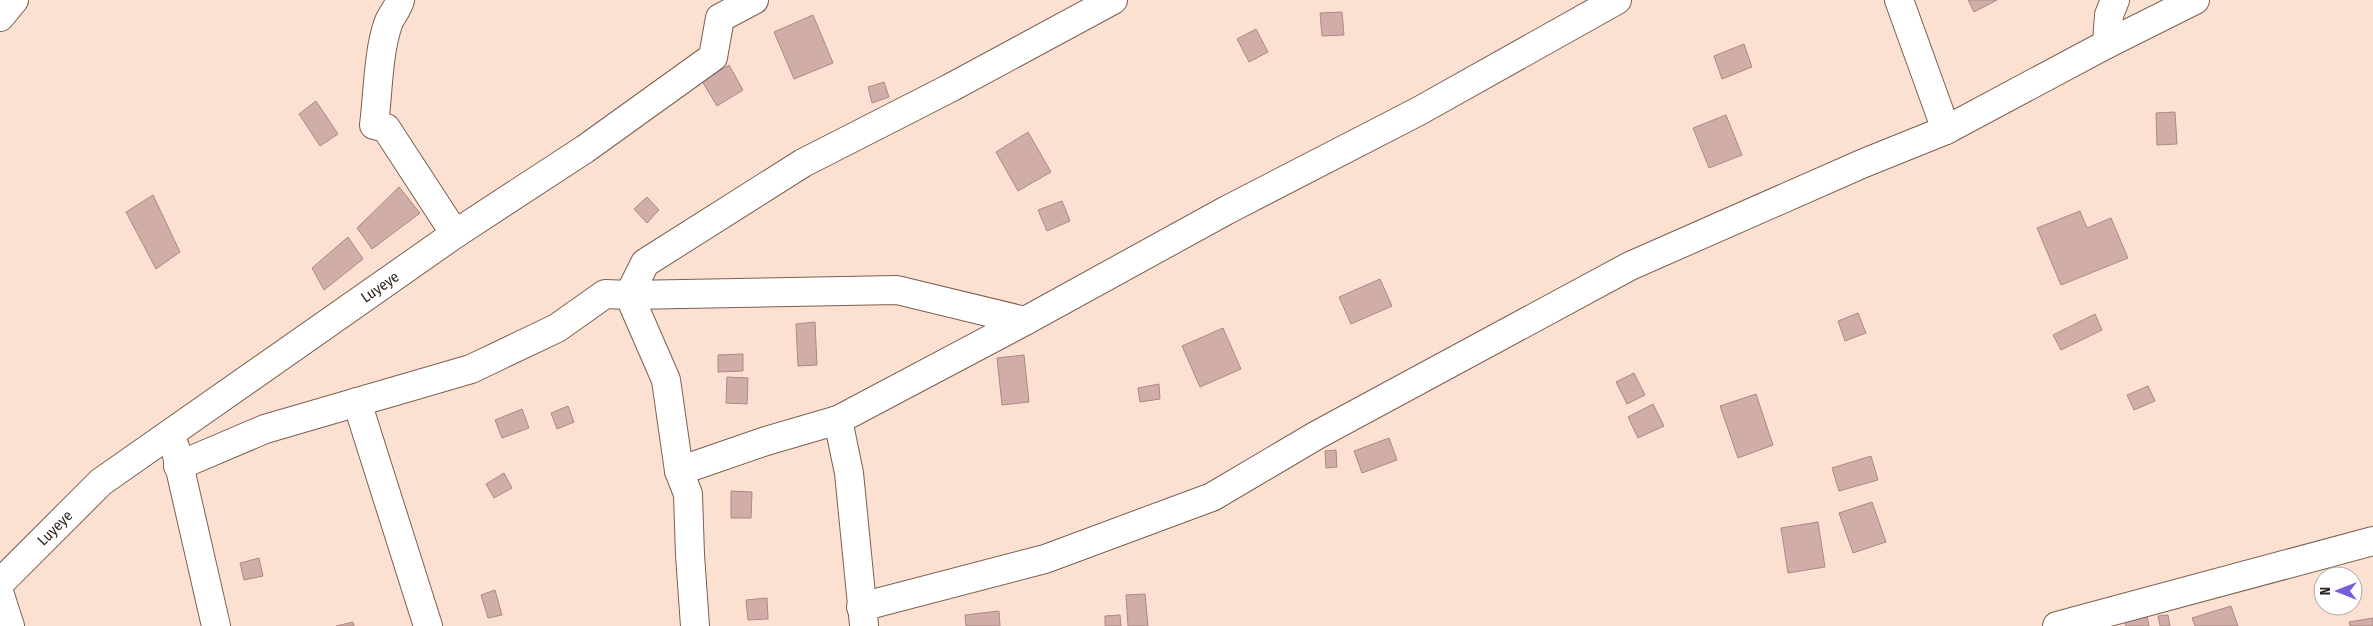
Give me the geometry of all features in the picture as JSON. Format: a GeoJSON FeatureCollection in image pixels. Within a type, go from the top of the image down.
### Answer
{"type":"FeatureCollection","features":[{"type":"Feature","properties":{"kind":"street"},"geometry":{"type":"LineString","coordinates":[[0,17],[14,0]]}},
{"type":"Feature","properties":{"kind":"street"},"geometry":{"type":"LineString","coordinates":[[400,0],[398,8],[388,23],[384,41],[374,124],[386,128],[455,234]]}},
{"type":"Feature","properties":{"kind":"street","name":"Luyeye"},"geometry":{"type":"LineString","coordinates":[[0,583],[101,482],[455,234],[585,149],[713,57],[717,9],[754,0]]}},
{"type":"Feature","properties":{"kind":"street"},"geometry":{"type":"LineString","coordinates":[[629,295],[645,263],[803,163],[950,88],[1112,0]]}},
{"type":"Feature","properties":{"kind":"street"},"geometry":{"type":"LineString","coordinates":[[679,471],[766,441],[838,420],[1025,321],[1227,210],[1419,111],[1617,0]]}},
{"type":"Feature","properties":{"kind":"street"},"geometry":{"type":"LineString","coordinates":[[1899,0],[1946,130]]}},
{"type":"Feature","properties":{"kind":"street"},"geometry":{"type":"LineString","coordinates":[[2107,44],[2109,15],[2115,0]]}},
{"type":"Feature","properties":{"kind":"street"},"geometry":{"type":"LineString","coordinates":[[838,420],[849,473],[862,617],[1045,559],[1212,496],[1317,435],[1630,266],[1864,163],[1946,130],[2107,44],[2195,0]]}},
{"type":"Feature","properties":{"kind":"street"},"geometry":{"type":"LineString","coordinates":[[178,466],[265,430],[471,369],[557,328],[605,294],[897,290],[1025,321]]}},
{"type":"Feature","properties":{"kind":"street"},"geometry":{"type":"LineString","coordinates":[[629,295],[666,380],[679,471],[688,494],[695,626]]}},
{"type":"Feature","properties":{"kind":"street"},"geometry":{"type":"LineString","coordinates":[[358,402],[428,626]]}},
{"type":"Feature","properties":{"kind":"street"},"geometry":{"type":"LineString","coordinates":[[173,431],[178,466],[216,626]]}},
{"type":"Feature","properties":{"kind":"street"},"geometry":{"type":"LineString","coordinates":[[2057,626],[2104,621],[2373,541]]}},
{"type":"Feature","properties":{"kind":"street"},"geometry":{"type":"LineString","coordinates":[[0,595],[10,626]]}},
{"type":"Feature","properties":{"kind":"building"},"geometry":{"type":"Polygon","coordinates":[[[1968,0],[1997,0],[1974,12],[1968,0]]]}},
{"type":"Feature","properties":{"kind":"building"},"geometry":{"type":"Polygon","coordinates":[[[1342,12],[1344,35],[1322,36],[1320,13],[1342,12]]]}},
{"type":"Feature","properties":{"kind":"building"},"geometry":{"type":"Polygon","coordinates":[[[813,15],[833,63],[794,79],[774,32],[813,15]]]}},
{"type":"Feature","properties":{"kind":"building"},"geometry":{"type":"Polygon","coordinates":[[[1256,29],[1268,52],[1249,62],[1237,39],[1256,29]]]}},
{"type":"Feature","properties":{"kind":"building"},"geometry":{"type":"Polygon","coordinates":[[[1744,44],[1752,67],[1722,79],[1714,56],[1744,44]]]}},
{"type":"Feature","properties":{"kind":"building"},"geometry":{"type":"Polygon","coordinates":[[[729,65],[743,90],[717,106],[702,81],[729,65]]]}},
{"type":"Feature","properties":{"kind":"building"},"geometry":{"type":"Polygon","coordinates":[[[884,82],[889,97],[872,103],[868,87],[884,82]]]}},
{"type":"Feature","properties":{"kind":"building"},"geometry":{"type":"Polygon","coordinates":[[[316,101],[338,134],[320,146],[299,114],[316,101]]]}},
{"type":"Feature","properties":{"kind":"building"},"geometry":{"type":"Polygon","coordinates":[[[2175,112],[2177,144],[2157,145],[2156,113],[2175,112]]]}},
{"type":"Feature","properties":{"kind":"building"},"geometry":{"type":"Polygon","coordinates":[[[1726,115],[1742,155],[1709,168],[1693,128],[1726,115]]]}},
{"type":"Feature","properties":{"kind":"building"},"geometry":{"type":"Polygon","coordinates":[[[1028,132],[1051,172],[1018,191],[996,152],[1028,132]]]}},
{"type":"Feature","properties":{"kind":"building"},"geometry":{"type":"Polygon","coordinates":[[[399,187],[420,213],[372,249],[357,228],[399,187]]]}},
{"type":"Feature","properties":{"kind":"building"},"geometry":{"type":"Polygon","coordinates":[[[153,195],[180,252],[156,269],[126,212],[153,195]]]}},
{"type":"Feature","properties":{"kind":"building"},"geometry":{"type":"Polygon","coordinates":[[[647,197],[659,210],[647,223],[634,209],[647,197]]]}},
{"type":"Feature","properties":{"kind":"building"},"geometry":{"type":"Polygon","coordinates":[[[1062,201],[1070,221],[1047,231],[1038,210],[1062,201]]]}},
{"type":"Feature","properties":{"kind":"building"},"geometry":{"type":"Polygon","coordinates":[[[2080,211],[2087,228],[2111,218],[2128,258],[2061,285],[2037,228],[2080,211]]]}},
{"type":"Feature","properties":{"kind":"building"},"geometry":{"type":"Polygon","coordinates":[[[348,237],[363,259],[324,290],[312,268],[348,237]]]}},
{"type":"Feature","properties":{"kind":"building"},"geometry":{"type":"Polygon","coordinates":[[[1380,279],[1392,306],[1351,324],[1339,297],[1380,279]]]}},
{"type":"Feature","properties":{"kind":"building"},"geometry":{"type":"Polygon","coordinates":[[[1858,313],[1866,333],[1845,341],[1838,321],[1858,313]]]}},
{"type":"Feature","properties":{"kind":"building"},"geometry":{"type":"Polygon","coordinates":[[[2095,314],[2102,330],[2061,350],[2053,335],[2095,314]]]}},
{"type":"Feature","properties":{"kind":"building"},"geometry":{"type":"Polygon","coordinates":[[[815,322],[817,365],[798,366],[796,324],[815,322]]]}},
{"type":"Feature","properties":{"kind":"building"},"geometry":{"type":"Polygon","coordinates":[[[1223,328],[1241,369],[1200,387],[1182,346],[1223,328]]]}},
{"type":"Feature","properties":{"kind":"building"},"geometry":{"type":"Polygon","coordinates":[[[743,354],[743,371],[718,372],[718,355],[743,354]]]}},
{"type":"Feature","properties":{"kind":"building"},"geometry":{"type":"Polygon","coordinates":[[[1024,355],[1029,402],[1002,405],[997,358],[1024,355]]]}},
{"type":"Feature","properties":{"kind":"building"},"geometry":{"type":"Polygon","coordinates":[[[1634,373],[1645,395],[1627,404],[1616,382],[1634,373]]]}},
{"type":"Feature","properties":{"kind":"building"},"geometry":{"type":"Polygon","coordinates":[[[727,377],[748,378],[747,404],[726,403],[727,377]]]}},
{"type":"Feature","properties":{"kind":"building"},"geometry":{"type":"Polygon","coordinates":[[[1159,384],[1160,399],[1140,402],[1138,388],[1159,384]]]}},
{"type":"Feature","properties":{"kind":"building"},"geometry":{"type":"Polygon","coordinates":[[[2148,386],[2155,401],[2134,410],[2127,395],[2148,386]]]}},
{"type":"Feature","properties":{"kind":"building"},"geometry":{"type":"Polygon","coordinates":[[[1756,394],[1773,445],[1738,458],[1720,406],[1756,394]]]}},
{"type":"Feature","properties":{"kind":"building"},"geometry":{"type":"Polygon","coordinates":[[[1653,404],[1664,426],[1638,438],[1628,417],[1653,404]]]}},
{"type":"Feature","properties":{"kind":"building"},"geometry":{"type":"Polygon","coordinates":[[[568,406],[574,422],[557,429],[551,413],[568,406]]]}},
{"type":"Feature","properties":{"kind":"building"},"geometry":{"type":"Polygon","coordinates":[[[522,409],[529,428],[502,438],[495,420],[522,409]]]}},
{"type":"Feature","properties":{"kind":"building"},"geometry":{"type":"Polygon","coordinates":[[[1389,438],[1397,460],[1362,473],[1354,451],[1389,438]]]}},
{"type":"Feature","properties":{"kind":"building"},"geometry":{"type":"Polygon","coordinates":[[[1336,450],[1337,467],[1326,468],[1325,451],[1336,450]]]}},
{"type":"Feature","properties":{"kind":"building"},"geometry":{"type":"Polygon","coordinates":[[[1871,456],[1878,480],[1839,491],[1832,468],[1871,456]]]}},
{"type":"Feature","properties":{"kind":"building"},"geometry":{"type":"Polygon","coordinates":[[[504,473],[512,488],[494,498],[486,484],[504,473]]]}},
{"type":"Feature","properties":{"kind":"building"},"geometry":{"type":"Polygon","coordinates":[[[731,491],[752,492],[751,518],[731,518],[731,491]]]}},
{"type":"Feature","properties":{"kind":"building"},"geometry":{"type":"Polygon","coordinates":[[[1872,502],[1886,542],[1853,553],[1839,513],[1872,502]]]}},
{"type":"Feature","properties":{"kind":"building"},"geometry":{"type":"Polygon","coordinates":[[[1818,522],[1825,567],[1788,573],[1781,528],[1818,522]]]}},
{"type":"Feature","properties":{"kind":"building"},"geometry":{"type":"Polygon","coordinates":[[[259,558],[263,576],[244,580],[240,563],[259,558]]]}},
{"type":"Feature","properties":{"kind":"building"},"geometry":{"type":"Polygon","coordinates":[[[495,590],[502,615],[488,618],[481,595],[495,590]]]}},
{"type":"Feature","properties":{"kind":"building"},"geometry":{"type":"Polygon","coordinates":[[[1145,594],[1148,626],[1128,626],[1126,595],[1145,594]]]}},
{"type":"Feature","properties":{"kind":"building"},"geometry":{"type":"Polygon","coordinates":[[[767,598],[768,619],[748,620],[746,600],[767,598]]]}},
{"type":"Feature","properties":{"kind":"building"},"geometry":{"type":"Polygon","coordinates":[[[2231,606],[2238,626],[2195,626],[2192,618],[2231,606]]]}},
{"type":"Feature","properties":{"kind":"building"},"geometry":{"type":"Polygon","coordinates":[[[999,611],[1000,626],[966,626],[965,615],[999,611]]]}},
{"type":"Feature","properties":{"kind":"building"},"geometry":{"type":"Polygon","coordinates":[[[1120,615],[1121,626],[1105,626],[1105,616],[1120,615]]]}},
{"type":"Feature","properties":{"kind":"building"},"geometry":{"type":"Polygon","coordinates":[[[2168,615],[2170,626],[2160,626],[2158,616],[2168,615]]]}},
{"type":"Feature","properties":{"kind":"building"},"geometry":{"type":"Polygon","coordinates":[[[2147,616],[2149,626],[2126,626],[2125,622],[2147,616]]]}},
{"type":"Feature","properties":{"kind":"building"},"geometry":{"type":"Polygon","coordinates":[[[2373,618],[2373,626],[2350,626],[2349,622],[2373,618]]]}},
{"type":"Feature","properties":{"kind":"building"},"geometry":{"type":"Polygon","coordinates":[[[353,622],[354,626],[336,626],[353,622]]]}}]}
